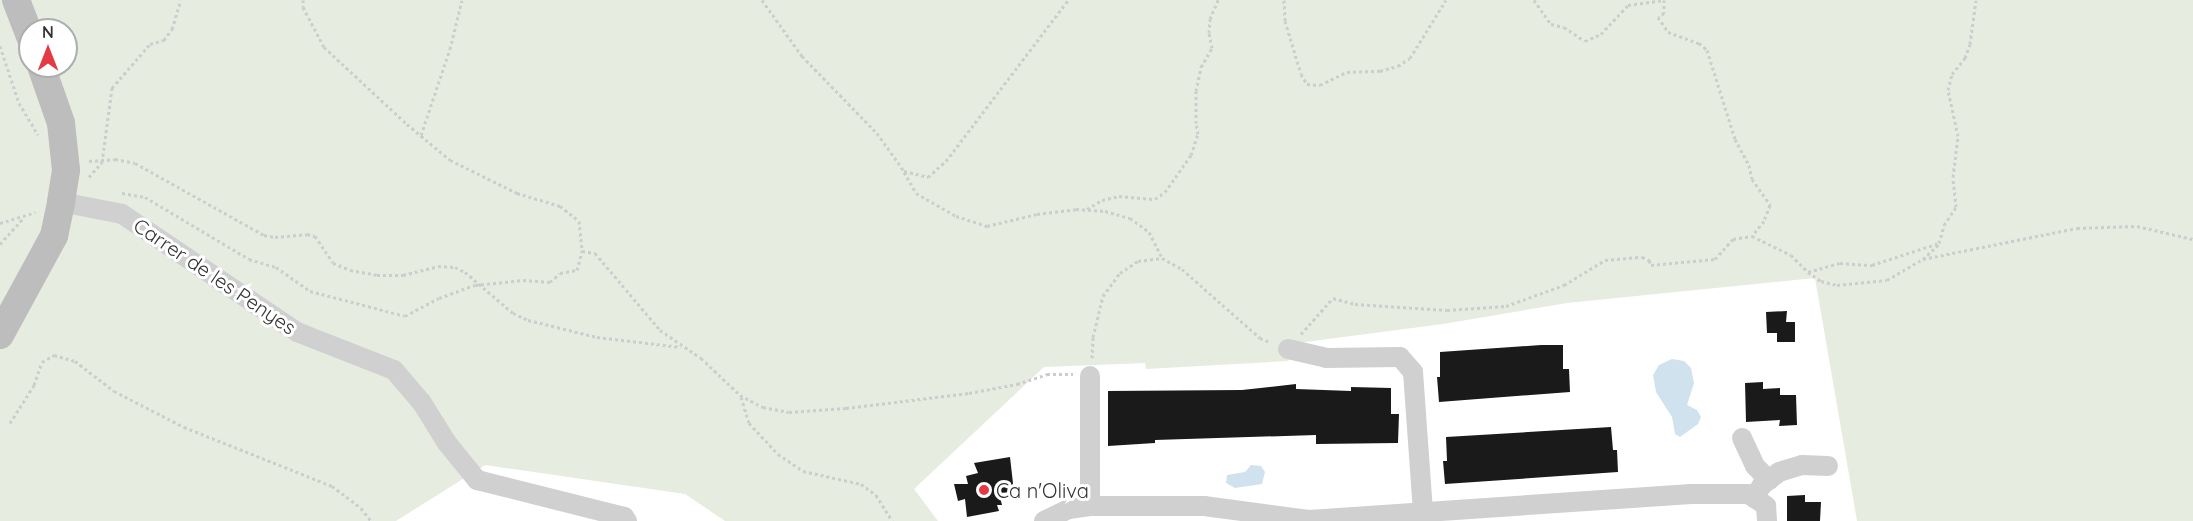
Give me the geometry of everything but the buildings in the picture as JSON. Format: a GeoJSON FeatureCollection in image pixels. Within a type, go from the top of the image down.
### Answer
{"type":"FeatureCollection","features":[{"type":"Feature","properties":{"kind":"main road"},"geometry":{"type":"LineString","coordinates":[[16,0],[23,18]]}},
{"type":"Feature","properties":{"kind":"main road"},"geometry":{"type":"LineString","coordinates":[[0,336],[54,236],[62,202],[66,170],[61,123],[45,78]]}},
{"type":"Feature","properties":{"kind":"street","name":"Carrer de les Penyes"},"geometry":{"type":"LineString","coordinates":[[62,202],[122,214],[297,332],[394,370],[422,403],[447,443],[477,480],[624,517],[627,521]]}},
{"type":"Feature","properties":{"kind":"street"},"geometry":{"type":"LineString","coordinates":[[1288,349],[1326,358],[1400,357],[1413,372],[1423,513]]}},
{"type":"Feature","properties":{"kind":"street"},"geometry":{"type":"LineString","coordinates":[[1090,376],[1090,506],[1107,521]]}},
{"type":"Feature","properties":{"kind":"street"},"geometry":{"type":"LineString","coordinates":[[1742,438],[1755,466],[1769,480]]}},
{"type":"Feature","properties":{"kind":"street"},"geometry":{"type":"LineString","coordinates":[[1754,498],[1779,471],[1802,465],[1827,466]]}},
{"type":"Feature","properties":{"kind":"street"},"geometry":{"type":"LineString","coordinates":[[1044,521],[1069,509],[1090,506],[1204,506],[1309,520],[1691,494],[1749,494],[1766,506],[1767,521]]}},
{"type":"Feature","properties":{"kind":"path"},"geometry":{"type":"LineString","coordinates":[[62,202],[91,175],[103,160],[112,88],[150,44],[164,39],[172,29],[181,0]]}},
{"type":"Feature","properties":{"kind":"path"},"geometry":{"type":"LineString","coordinates":[[120,193],[145,197],[249,259],[276,267],[310,291],[405,316],[439,298],[479,284],[523,279],[550,282],[560,273],[577,270],[582,251],[579,221],[560,206],[517,193],[450,160],[324,47],[303,7],[303,0]]}},
{"type":"Feature","properties":{"kind":"path"},"geometry":{"type":"LineString","coordinates":[[421,135],[450,49],[462,0]]}},
{"type":"Feature","properties":{"kind":"path"},"geometry":{"type":"LineString","coordinates":[[762,0],[802,56],[877,133],[904,171],[916,193],[956,216],[987,226],[1038,214],[1085,210],[1105,211],[1130,218],[1149,232],[1162,258],[1182,269],[1260,338],[1288,349],[1333,298],[1355,304],[1447,310],[1506,306],[1564,285],[1605,260],[1642,257],[1649,260],[1651,265],[1660,265],[1715,259],[1733,239],[1752,236],[1791,255],[1821,281],[1837,285],[1887,280],[1923,260],[2077,228],[2137,226],[2193,239]]}},
{"type":"Feature","properties":{"kind":"path"},"geometry":{"type":"LineString","coordinates":[[904,171],[928,177],[946,161],[1068,0]]}},
{"type":"Feature","properties":{"kind":"path"},"geometry":{"type":"LineString","coordinates":[[1085,210],[1102,200],[1119,196],[1155,199],[1165,192],[1191,155],[1198,134],[1196,91],[1202,67],[1212,48],[1209,26],[1218,0]]}},
{"type":"Feature","properties":{"kind":"path"},"geometry":{"type":"LineString","coordinates":[[1284,0],[1285,21],[1301,74],[1307,84],[1320,85],[1347,72],[1380,70],[1398,66],[1410,58],[1446,0]]}},
{"type":"Feature","properties":{"kind":"path"},"geometry":{"type":"LineString","coordinates":[[1534,0],[1551,24],[1564,27],[1585,41],[1601,34],[1628,6],[1663,0],[1664,13],[1658,17],[1668,32],[1688,38],[1707,50],[1735,140],[1749,165],[1752,179],[1770,205],[1764,221],[1752,236]]}},
{"type":"Feature","properties":{"kind":"path"},"geometry":{"type":"LineString","coordinates":[[1923,260],[1939,243],[1944,225],[1956,207],[1953,177],[1958,136],[1948,90],[1952,74],[1965,58],[1976,0]]}},
{"type":"Feature","properties":{"kind":"path"},"geometry":{"type":"LineString","coordinates":[[0,46],[19,103],[28,121],[39,137],[64,158],[77,153],[85,160],[129,161],[153,170],[264,235],[275,237],[307,234],[315,236],[333,262],[350,270],[377,275],[403,275],[446,266],[465,272],[513,313],[528,320],[617,341],[683,348]]}},
{"type":"Feature","properties":{"kind":"path"},"geometry":{"type":"LineString","coordinates":[[0,223],[25,216],[0,244]]}},
{"type":"Feature","properties":{"kind":"path"},"geometry":{"type":"LineString","coordinates":[[1808,272],[1840,263],[1872,265],[1939,243]]}},
{"type":"Feature","properties":{"kind":"path"},"geometry":{"type":"LineString","coordinates":[[582,251],[595,253],[642,311],[683,348],[701,358],[740,395],[763,407],[789,412],[969,393],[1017,384],[1047,374],[1090,376],[1093,337],[1103,296],[1120,273],[1138,261],[1162,258]]}},
{"type":"Feature","properties":{"kind":"path"},"geometry":{"type":"LineString","coordinates":[[10,423],[34,385],[42,362],[54,356],[75,361],[114,391],[184,428],[332,486],[361,508],[371,521]]}},
{"type":"Feature","properties":{"kind":"path"},"geometry":{"type":"LineString","coordinates":[[740,395],[749,423],[778,454],[804,471],[861,484],[876,495],[892,521]]}},
{"type":"Feature","properties":{"kind":"shaded area"},"geometry":{"type":"Polygon","coordinates":[[[0,0],[2193,0],[2193,521],[1857,521],[1815,278],[1567,303],[1443,324],[1305,342],[1288,361],[1146,369],[1145,363],[1044,367],[914,489],[938,521],[725,521],[685,494],[485,465],[396,521],[0,521],[0,0]]]}},
{"type":"Feature","properties":{"kind":"water"},"geometry":{"type":"Polygon","coordinates":[[[1672,359],[1684,361],[1691,368],[1694,383],[1687,405],[1697,410],[1701,417],[1698,424],[1680,437],[1675,434],[1672,417],[1656,392],[1653,375],[1659,365],[1672,359]]]}},
{"type":"Feature","properties":{"kind":"water"},"geometry":{"type":"Polygon","coordinates":[[[1251,465],[1261,466],[1265,472],[1262,484],[1235,488],[1226,483],[1227,475],[1245,472],[1251,465]]]}},
{"type":"Feature","properties":{"kind":"place","name":"Ca n'Oliva"},"geometry":{"type":"Point","coordinates":[984,490]}}]}
